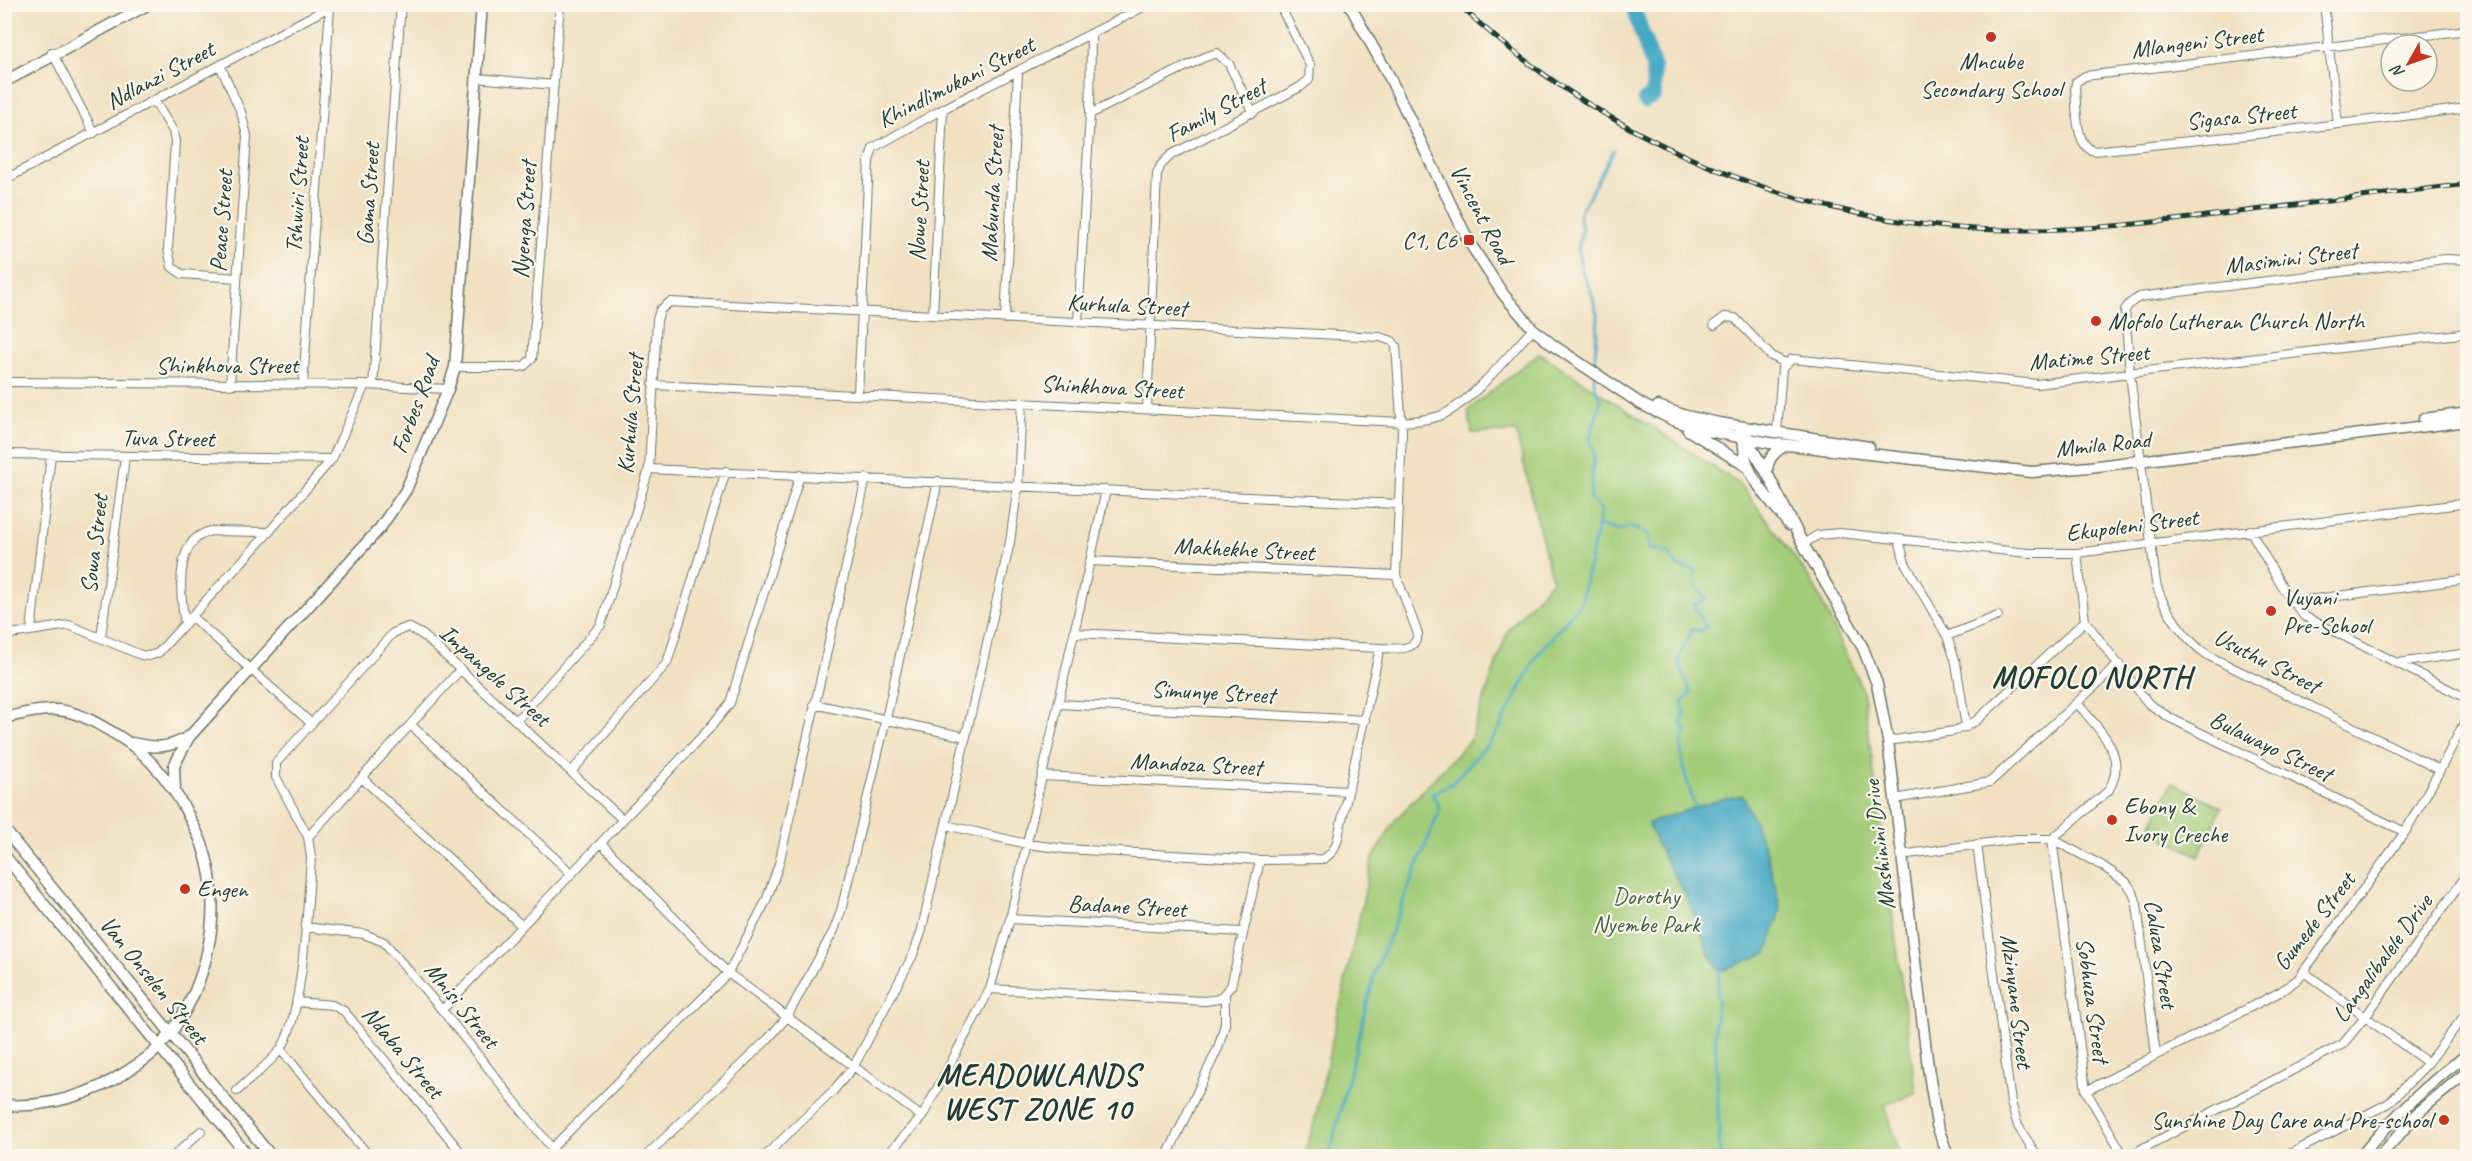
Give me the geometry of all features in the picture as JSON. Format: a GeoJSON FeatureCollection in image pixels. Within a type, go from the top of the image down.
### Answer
{"type":"FeatureCollection","features":[{"type":"Feature","properties":{"kind":"main road"},"geometry":{"type":"LineString","coordinates":[[4,82],[141,4]]}},
{"type":"Feature","properties":{"kind":"main road"},"geometry":{"type":"LineString","coordinates":[[4,76],[149,4]]}},
{"type":"Feature","properties":{"kind":"main road","name":"Forbes Road"},"geometry":{"type":"LineString","coordinates":[[129,742],[163,748],[175,745],[189,736],[390,516],[406,490],[455,367],[482,4]]}},
{"type":"Feature","properties":{"kind":"main road","name":"Vincent Road"},"geometry":{"type":"LineString","coordinates":[[1348,4],[1389,76],[1469,242],[1503,294],[1533,329],[1567,357],[1650,410],[1673,420],[1744,439]]}},
{"type":"Feature","properties":{"kind":"main road","name":"Vincent Road"},"geometry":{"type":"LineString","coordinates":[[1632,398],[1686,416],[1756,429]]}},
{"type":"Feature","properties":{"kind":"main road","name":"Mmila Road"},"geometry":{"type":"LineString","coordinates":[[1744,439],[2042,471],[2468,413]]}},
{"type":"Feature","properties":{"kind":"main road","name":"Mashinini Drive"},"geometry":{"type":"LineString","coordinates":[[1686,416],[1733,431],[1744,439],[1767,473],[1803,544],[1852,627],[1872,668],[1882,706],[1887,741],[1937,1125],[1948,1156]]}},
{"type":"Feature","properties":{"kind":"main road"},"geometry":{"type":"LineString","coordinates":[[1673,420],[1746,466]]}},
{"type":"Feature","properties":{"kind":"main road","name":"Mmila Road"},"geometry":{"type":"LineString","coordinates":[[2140,458],[2468,421]]}},
{"type":"Feature","properties":{"kind":"main road"},"geometry":{"type":"LineString","coordinates":[[1746,466],[1743,452],[1744,439],[1756,429]]}},
{"type":"Feature","properties":{"kind":"main road","name":"Mmila Road"},"geometry":{"type":"LineString","coordinates":[[1756,429],[1972,463]]}},
{"type":"Feature","properties":{"kind":"main road"},"geometry":{"type":"LineString","coordinates":[[1767,473],[1770,459],[1786,445]]}},
{"type":"Feature","properties":{"kind":"main road","name":"Mashinini Drive"},"geometry":{"type":"LineString","coordinates":[[1746,466],[1803,544]]}},
{"type":"Feature","properties":{"kind":"main road"},"geometry":{"type":"LineString","coordinates":[[4,718],[38,711],[64,711],[90,721],[129,742],[158,768],[175,792],[202,844],[211,882],[212,902],[209,940],[201,975],[192,998],[159,1047],[100,1087],[41,1103],[4,1105]]}},
{"type":"Feature","properties":{"kind":"main road","name":"Forbes Road"},"geometry":{"type":"LineString","coordinates":[[175,792],[174,766],[189,736]]}},
{"type":"Feature","properties":{"kind":"main road","name":"Van Onselen Street"},"geometry":{"type":"LineString","coordinates":[[4,829],[271,1156]]}},
{"type":"Feature","properties":{"kind":"main road","name":"Van Onselen Street"},"geometry":{"type":"LineString","coordinates":[[4,855],[248,1156]]}},
{"type":"Feature","properties":{"kind":"main road"},"geometry":{"type":"LineString","coordinates":[[2361,1156],[2404,1107],[2440,1074],[2468,1054]]}},
{"type":"Feature","properties":{"kind":"main road"},"geometry":{"type":"LineString","coordinates":[[2380,1156],[2420,1111],[2468,1071]]}},
{"type":"Feature","properties":{"kind":"street","name":"Gama Street"},"geometry":{"type":"LineString","coordinates":[[4,635],[69,625],[149,656],[165,646],[332,459],[369,385],[402,4]]}},
{"type":"Feature","properties":{"kind":"street","name":"Nyenga Street"},"geometry":{"type":"LineString","coordinates":[[455,367],[517,367],[524,366],[532,359],[560,4]]}},
{"type":"Feature","properties":{"kind":"street","name":"Khindlimukani Street"},"geometry":{"type":"LineString","coordinates":[[858,394],[870,153],[878,144],[943,109],[1149,4]]}},
{"type":"Feature","properties":{"kind":"street","name":"Family Street"},"geometry":{"type":"LineString","coordinates":[[1147,408],[1157,174],[1161,165],[1171,155],[1253,113],[1309,80],[1310,65],[1279,4]]}},
{"type":"Feature","properties":{"kind":"street"},"geometry":{"type":"LineString","coordinates":[[2069,5],[2080,4]]}},
{"type":"Feature","properties":{"kind":"street"},"geometry":{"type":"LineString","coordinates":[[2324,4],[2338,124]]}},
{"type":"Feature","properties":{"kind":"street","name":"Ndlanzi Street"},"geometry":{"type":"LineString","coordinates":[[4,180],[332,6]]}},
{"type":"Feature","properties":{"kind":"street","name":"Tshwiri Street"},"geometry":{"type":"LineString","coordinates":[[303,386],[332,6]]}},
{"type":"Feature","properties":{"kind":"street","name":"Mlangeni Street"},"geometry":{"type":"LineString","coordinates":[[2076,82],[2085,76],[2468,30]]}},
{"type":"Feature","properties":{"kind":"street"},"geometry":{"type":"LineString","coordinates":[[1078,322],[1090,114],[1091,34]]}},
{"type":"Feature","properties":{"kind":"street"},"geometry":{"type":"LineString","coordinates":[[53,53],[94,133]]}},
{"type":"Feature","properties":{"kind":"street"},"geometry":{"type":"LineString","coordinates":[[1090,114],[1217,53],[1229,64],[1253,113]]}},
{"type":"Feature","properties":{"kind":"street","name":"Peace Street"},"geometry":{"type":"LineString","coordinates":[[220,65],[241,112],[246,136],[230,385]]}},
{"type":"Feature","properties":{"kind":"street","name":"Mabunda Street"},"geometry":{"type":"LineString","coordinates":[[1005,319],[1018,72]]}},
{"type":"Feature","properties":{"kind":"street"},"geometry":{"type":"LineString","coordinates":[[477,78],[554,85]]}},
{"type":"Feature","properties":{"kind":"street","name":"Sigasa Street"},"geometry":{"type":"LineString","coordinates":[[2076,82],[2080,136],[2087,148],[2094,151],[2468,108]]}},
{"type":"Feature","properties":{"kind":"street"},"geometry":{"type":"LineString","coordinates":[[154,100],[172,131],[175,142],[168,249],[172,267],[182,274],[237,278]]}},
{"type":"Feature","properties":{"kind":"street","name":"Nowe Street"},"geometry":{"type":"LineString","coordinates":[[933,315],[943,109]]}},
{"type":"Feature","properties":{"kind":"street","name":"Masimini Street"},"geometry":{"type":"LineString","coordinates":[[2125,310],[2139,297],[2445,259],[2468,260]]}},
{"type":"Feature","properties":{"kind":"street","name":"Kurhula Street"},"geometry":{"type":"LineString","coordinates":[[516,721],[601,625],[649,469],[657,320],[660,310],[670,302],[1386,338],[1396,346],[1401,422],[1396,575],[1418,638],[1408,649],[1074,633]]}},
{"type":"Feature","properties":{"kind":"street","name":"Usuthu Street"},"geometry":{"type":"LineString","coordinates":[[2125,310],[2140,458],[2156,583],[2162,600],[2201,651],[2440,770]]}},
{"type":"Feature","properties":{"kind":"street"},"geometry":{"type":"LineString","coordinates":[[1714,325],[1725,317],[1735,318],[1771,356],[1786,363],[1782,369],[1777,432]]}},
{"type":"Feature","properties":{"kind":"street","name":"Shinkhova Street"},"geometry":{"type":"LineString","coordinates":[[653,385],[1401,422],[1426,420],[1440,416],[1458,405],[1533,329]]}},
{"type":"Feature","properties":{"kind":"street","name":"Matime Street"},"geometry":{"type":"LineString","coordinates":[[1786,363],[1800,358],[2037,384],[2468,333]]}},
{"type":"Feature","properties":{"kind":"street","name":"Shinkhova Street"},"geometry":{"type":"LineString","coordinates":[[4,382],[369,385],[448,389]]}},
{"type":"Feature","properties":{"kind":"street"},"geometry":{"type":"LineString","coordinates":[[765,1156],[833,1090],[854,1066],[913,955],[921,933],[1010,542],[1018,485],[1022,402]]}},
{"type":"Feature","properties":{"kind":"street","name":"Tuva Street"},"geometry":{"type":"LineString","coordinates":[[4,454],[332,459]]}},
{"type":"Feature","properties":{"kind":"street"},"geometry":{"type":"LineString","coordinates":[[31,631],[51,455]]}},
{"type":"Feature","properties":{"kind":"street","name":"Sowa Street"},"geometry":{"type":"LineString","coordinates":[[101,637],[125,457]]}},
{"type":"Feature","properties":{"kind":"street"},"geometry":{"type":"LineString","coordinates":[[649,469],[1398,504]]}},
{"type":"Feature","properties":{"kind":"street"},"geometry":{"type":"LineString","coordinates":[[572,771],[667,663],[726,471]]}},
{"type":"Feature","properties":{"kind":"street"},"geometry":{"type":"LineString","coordinates":[[442,1010],[709,729],[730,703],[800,475]]}},
{"type":"Feature","properties":{"kind":"street"},"geometry":{"type":"LineString","coordinates":[[552,1148],[728,973],[773,885],[866,478]]}},
{"type":"Feature","properties":{"kind":"street"},"geometry":{"type":"LineString","coordinates":[[646,1156],[768,1039],[787,1017],[834,930],[841,911],[886,719],[938,481]]}},
{"type":"Feature","properties":{"kind":"street"},"geometry":{"type":"LineString","coordinates":[[886,1156],[922,1117],[990,989],[1010,919],[1106,490]]}},
{"type":"Feature","properties":{"kind":"street","name":"Ekupoleni Street"},"geometry":{"type":"LineString","coordinates":[[1803,544],[1818,535],[1830,533],[2028,553],[2077,553],[2468,503]]}},
{"type":"Feature","properties":{"kind":"street"},"geometry":{"type":"LineString","coordinates":[[2250,530],[2292,602],[2309,619],[2468,699]]}},
{"type":"Feature","properties":{"kind":"street"},"geometry":{"type":"LineString","coordinates":[[185,624],[183,574],[186,551],[190,543],[204,532],[269,532]]}},
{"type":"Feature","properties":{"kind":"street"},"geometry":{"type":"LineString","coordinates":[[1899,540],[1905,563],[1947,636],[1956,663],[1966,728]]}},
{"type":"Feature","properties":{"kind":"street"},"geometry":{"type":"LineString","coordinates":[[1887,741],[1966,728],[1976,722],[2085,621],[2077,553]]}},
{"type":"Feature","properties":{"kind":"street","name":"Makhekhe Street"},"geometry":{"type":"LineString","coordinates":[[1091,561],[1396,575]]}},
{"type":"Feature","properties":{"kind":"street"},"geometry":{"type":"LineString","coordinates":[[2292,602],[2468,579]]}},
{"type":"Feature","properties":{"kind":"street"},"geometry":{"type":"LineString","coordinates":[[192,616],[311,723]]}},
{"type":"Feature","properties":{"kind":"street"},"geometry":{"type":"LineString","coordinates":[[1947,636],[1998,616]]}},
{"type":"Feature","properties":{"kind":"street","name":"Bulawayo Street"},"geometry":{"type":"LineString","coordinates":[[2085,621],[2148,703],[2159,712],[2405,832]]}},
{"type":"Feature","properties":{"kind":"street","name":"Impangele Street"},"geometry":{"type":"LineString","coordinates":[[308,837],[280,789],[274,770],[276,763],[386,639],[400,629],[408,627],[423,635],[622,819]]}},
{"type":"Feature","properties":{"kind":"street"},"geometry":{"type":"LineString","coordinates":[[946,825],[1027,844],[1066,849],[1318,861],[1329,856],[1337,842],[1380,648]]}},
{"type":"Feature","properties":{"kind":"street"},"geometry":{"type":"LineString","coordinates":[[2396,663],[2468,653]]}},
{"type":"Feature","properties":{"kind":"street"},"geometry":{"type":"LineString","coordinates":[[1894,799],[1990,782],[2078,704],[2119,664]]}},
{"type":"Feature","properties":{"kind":"street"},"geometry":{"type":"LineString","coordinates":[[237,1091],[281,1050],[291,1027],[297,1002],[305,927],[311,856],[308,837],[460,670]]}},
{"type":"Feature","properties":{"kind":"street"},"geometry":{"type":"LineString","coordinates":[[814,704],[966,737]]}},
{"type":"Feature","properties":{"kind":"street","name":"Simunye Street"},"geometry":{"type":"LineString","coordinates":[[1059,704],[1365,720]]}},
{"type":"Feature","properties":{"kind":"street"},"geometry":{"type":"LineString","coordinates":[[2052,839],[2108,790],[2116,771],[2114,753],[2108,742],[2078,704]]}},
{"type":"Feature","properties":{"kind":"street","name":"Gumede Street"},"geometry":{"type":"LineString","coordinates":[[2086,1091],[2280,992],[2304,972],[2405,832],[2468,715]]}},
{"type":"Feature","properties":{"kind":"street"},"geometry":{"type":"LineString","coordinates":[[411,724],[572,874]]}},
{"type":"Feature","properties":{"kind":"street","name":"Mandoza Street"},"geometry":{"type":"LineString","coordinates":[[1042,776],[1348,792]]}},
{"type":"Feature","properties":{"kind":"street"},"geometry":{"type":"LineString","coordinates":[[363,778],[522,926]]}},
{"type":"Feature","properties":{"kind":"street","name":"Caluza Street"},"geometry":{"type":"LineString","coordinates":[[1901,855],[1977,844],[2038,838],[2052,839],[2126,882],[2133,892],[2156,1055]]}},
{"type":"Feature","properties":{"kind":"street","name":"Sobhuza Street"},"geometry":{"type":"LineString","coordinates":[[2052,839],[2086,1091],[2126,1156]]}},
{"type":"Feature","properties":{"kind":"street"},"geometry":{"type":"LineString","coordinates":[[601,843],[728,973],[922,1117]]}},
{"type":"Feature","properties":{"kind":"street","name":"Mzinyane Street"},"geometry":{"type":"LineString","coordinates":[[1977,844],[2011,1103],[2018,1126],[2037,1156]]}},
{"type":"Feature","properties":{"kind":"street"},"geometry":{"type":"LineString","coordinates":[[990,989],[1214,1001],[1225,995],[1231,986],[1260,860]]}},
{"type":"Feature","properties":{"kind":"street","name":"Langalibalele Drive"},"geometry":{"type":"LineString","coordinates":[[2126,1156],[2334,1050],[2351,1036],[2468,873]]}},
{"type":"Feature","properties":{"kind":"street","name":"Badane Street"},"geometry":{"type":"LineString","coordinates":[[1010,919],[1243,932]]}},
{"type":"Feature","properties":{"kind":"street","name":"Mnisi Street"},"geometry":{"type":"LineString","coordinates":[[305,927],[364,934],[384,942],[442,1010],[558,1156]]}},
{"type":"Feature","properties":{"kind":"street"},"geometry":{"type":"LineString","coordinates":[[2304,972],[2428,1063]]}},
{"type":"Feature","properties":{"kind":"street"},"geometry":{"type":"LineString","coordinates":[[1167,1156],[1187,1118],[1221,1041],[1225,1024],[1225,995]]}},
{"type":"Feature","properties":{"kind":"street","name":"Ndaba Street"},"geometry":{"type":"LineString","coordinates":[[297,1002],[325,1004],[344,1011],[464,1156]]}},
{"type":"Feature","properties":{"kind":"street"},"geometry":{"type":"LineString","coordinates":[[2286,1156],[2389,1103],[2428,1063],[2468,1011]]}},
{"type":"Feature","properties":{"kind":"street"},"geometry":{"type":"LineString","coordinates":[[281,1050],[369,1156]]}},
{"type":"Feature","properties":{"kind":"street"},"geometry":{"type":"LineString","coordinates":[[174,1156],[201,1131]]}},
{"type":"Feature","properties":{"kind":"green space","name":"Dorothy Nyembe Park"},"geometry":{"type":"Polygon","coordinates":[[[1539,353],[1741,485],[1812,581],[1863,691],[1916,1093],[1885,1105],[1901,1156],[1304,1156],[1314,1123],[1372,860],[1396,819],[1470,740],[1508,630],[1552,580],[1516,432],[1472,433],[1468,410],[1539,353]]]}},
{"type":"Feature","properties":{"kind":"green space"},"geometry":{"type":"Polygon","coordinates":[[[2172,783],[2222,807],[2199,856],[2149,831],[2172,783]]]}},
{"type":"Feature","properties":{"kind":"water"},"geometry":{"type":"Polygon","coordinates":[[[1743,795],[1767,853],[1781,910],[1767,953],[1720,971],[1709,954],[1685,893],[1660,851],[1648,823],[1721,799],[1743,795]]]}},
{"type":"Feature","properties":{"kind":"waterway"},"geometry":{"type":"LineString","coordinates":[[1632,4],[1653,66],[1654,95],[1645,100]]}},
{"type":"Feature","properties":{"kind":"waterway"},"geometry":{"type":"LineString","coordinates":[[1594,369],[1598,318],[1592,294],[1581,269],[1578,246],[1582,231],[1579,214],[1614,150]]}},
{"type":"Feature","properties":{"kind":"waterway"},"geometry":{"type":"LineString","coordinates":[[1329,1156],[1375,972],[1440,809],[1432,793],[1451,784],[1496,735],[1537,656],[1581,602],[1601,510],[1590,498],[1594,455],[1590,437],[1601,400],[1594,384],[1594,376]]}},
{"type":"Feature","properties":{"kind":"waterway"},"geometry":{"type":"LineString","coordinates":[[1598,525],[1619,531],[1630,526],[1648,535],[1649,549],[1668,552],[1677,566],[1695,570],[1695,584],[1706,600],[1693,605],[1706,627],[1700,631],[1692,629],[1678,660],[1691,693],[1682,702],[1685,713],[1681,722],[1686,732],[1681,748],[1684,770],[1696,810]]}},
{"type":"Feature","properties":{"kind":"waterway"},"geometry":{"type":"LineString","coordinates":[[1720,967],[1715,1027],[1720,1156]]}},
{"type":"Feature","properties":{"kind":"railway"},"geometry":{"type":"LineString","coordinates":[[1458,4],[1516,53],[1577,97],[1643,135],[1712,168],[1784,194],[1857,213],[1932,225],[2008,230],[2066,229],[2180,219],[2468,184]]}},
{"type":"Feature","properties":{"kind":"place","name":"Mncube Secondary School"},"geometry":{"type":"Point","coordinates":[1991,37]}},
{"type":"Feature","properties":{"kind":"place","name":"C1, C6"},"geometry":{"type":"Point","coordinates":[1469,240]}},
{"type":"Feature","properties":{"kind":"place","name":"Mofolo Lutheran Church North"},"geometry":{"type":"Point","coordinates":[2096,321]}},
{"type":"Feature","properties":{"kind":"place","name":"Vuyani Pre-School"},"geometry":{"type":"Point","coordinates":[2271,611]}},
{"type":"Feature","properties":{"kind":"place","name":"Ebony & Ivory Creche"},"geometry":{"type":"Point","coordinates":[2112,820]}},
{"type":"Feature","properties":{"kind":"place","name":"Engen"},"geometry":{"type":"Point","coordinates":[185,889]}},
{"type":"Feature","properties":{"kind":"place","name":"Sunshine Day Care and Pre-school"},"geometry":{"type":"Point","coordinates":[2444,1120]}},
{"type":"Feature","properties":{"kind":"district","name":"MOFOLO NORTH"},"geometry":{"type":"Point","coordinates":[2092,677]}},
{"type":"Feature","properties":{"kind":"district","name":"MEADOWLANDS WEST ZONE 10"},"geometry":{"type":"Point","coordinates":[1038,1092]}}]}
